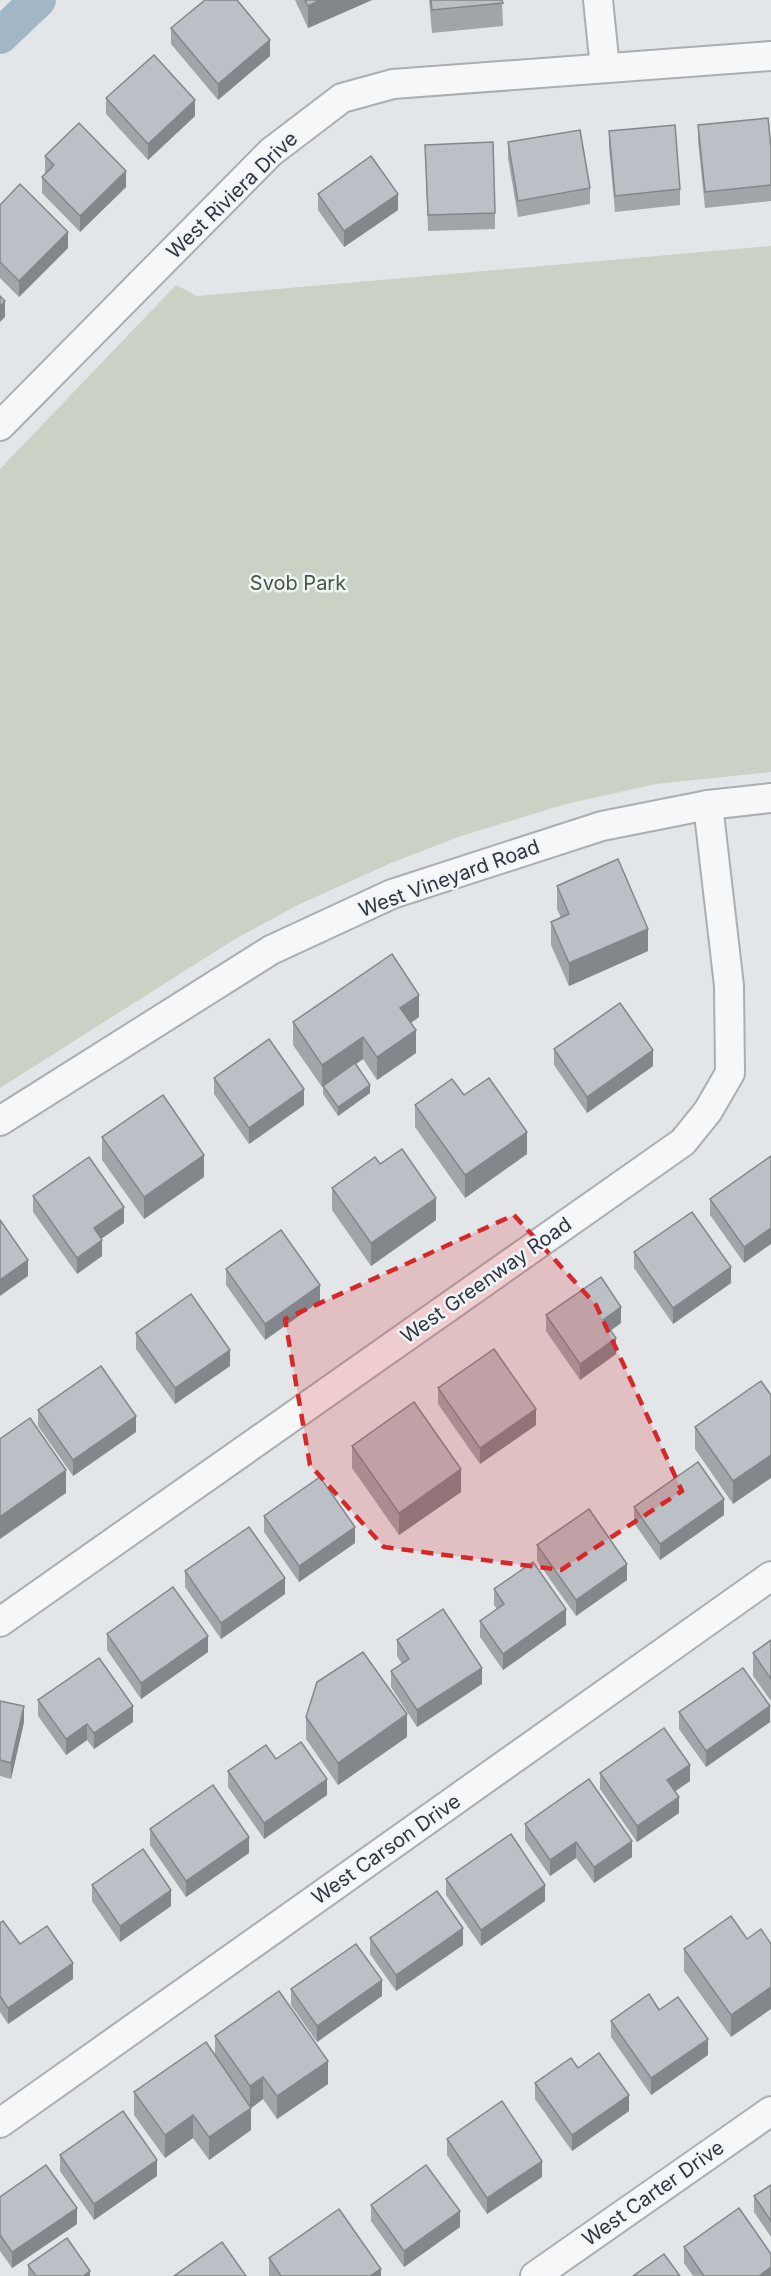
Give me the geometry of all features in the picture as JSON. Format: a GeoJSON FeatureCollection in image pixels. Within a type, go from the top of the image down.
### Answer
{"type":"FeatureCollection","features":[{"type":"Feature","properties":{"kind":"street"},"geometry":{"type":"LineString","coordinates":[[598,0],[605,68]]}},
{"type":"Feature","properties":{"kind":"street","name":"West Riviera Drive"},"geometry":{"type":"LineString","coordinates":[[0,426],[271,152],[342,98],[393,84],[771,56]]}},
{"type":"Feature","properties":{"kind":"street","name":"West Vineyard Road"},"geometry":{"type":"LineString","coordinates":[[0,1120],[271,950],[392,894],[602,826],[708,805],[771,798]]}},
{"type":"Feature","properties":{"kind":"street","name":"West Greenway Road"},"geometry":{"type":"LineString","coordinates":[[0,1622],[683,1142],[708,1110],[730,1073],[729,986],[708,805]]}},
{"type":"Feature","properties":{"kind":"street","name":"West Carson Drive"},"geometry":{"type":"LineString","coordinates":[[0,2122],[771,1576]]}},
{"type":"Feature","properties":{"kind":"street","name":"West Carter Drive"},"geometry":{"type":"LineString","coordinates":[[535,2276],[771,2111]]}},
{"type":"Feature","properties":{"kind":"highlighted area"},"geometry":{"type":"Polygon","coordinates":[[[514,1215],[596,1305],[682,1491],[561,1570],[384,1547],[310,1465],[285,1319],[514,1215]]]}},
{"type":"Feature","properties":{"kind":"green space","name":"Svob Park"},"geometry":{"type":"Polygon","coordinates":[[[771,246],[771,772],[656,784],[566,804],[461,836],[391,863],[300,904],[235,939],[0,1088],[0,469],[176,285],[197,296],[771,246]]]}},
{"type":"Feature","properties":{"kind":"building"},"geometry":{"type":"Polygon","coordinates":[[[205,0],[237,0],[270,40],[218,84],[171,28],[205,0]]]}},
{"type":"Feature","properties":{"kind":"building"},"geometry":{"type":"Polygon","coordinates":[[[305,0],[320,0],[308,6],[305,0]]]}},
{"type":"Feature","properties":{"kind":"building"},"geometry":{"type":"Polygon","coordinates":[[[431,0],[502,0],[503,3],[432,10],[431,0]]]}},
{"type":"Feature","properties":{"kind":"building"},"geometry":{"type":"Polygon","coordinates":[[[154,55],[195,100],[148,144],[106,98],[154,55]]]}},
{"type":"Feature","properties":{"kind":"building"},"geometry":{"type":"Polygon","coordinates":[[[768,118],[771,185],[705,192],[698,125],[768,118]]]}},
{"type":"Feature","properties":{"kind":"building"},"geometry":{"type":"Polygon","coordinates":[[[79,123],[126,171],[80,216],[42,177],[54,165],[45,156],[79,123]]]}},
{"type":"Feature","properties":{"kind":"building"},"geometry":{"type":"Polygon","coordinates":[[[675,125],[680,189],[615,196],[609,131],[675,125]]]}},
{"type":"Feature","properties":{"kind":"building"},"geometry":{"type":"Polygon","coordinates":[[[580,130],[590,188],[518,201],[508,142],[580,130]]]}},
{"type":"Feature","properties":{"kind":"building"},"geometry":{"type":"Polygon","coordinates":[[[493,142],[495,213],[428,215],[425,145],[493,142]]]}},
{"type":"Feature","properties":{"kind":"building"},"geometry":{"type":"Polygon","coordinates":[[[371,156],[398,194],[344,231],[318,194],[371,156]]]}},
{"type":"Feature","properties":{"kind":"building"},"geometry":{"type":"Polygon","coordinates":[[[20,184],[68,232],[19,281],[0,262],[0,205],[20,184]]]}},
{"type":"Feature","properties":{"kind":"building"},"geometry":{"type":"Polygon","coordinates":[[[0,296],[5,301],[0,306],[0,296]]]}},
{"type":"Feature","properties":{"kind":"building"},"geometry":{"type":"Polygon","coordinates":[[[618,859],[648,929],[569,963],[551,922],[569,914],[557,886],[618,859]]]}},
{"type":"Feature","properties":{"kind":"building"},"geometry":{"type":"Polygon","coordinates":[[[392,954],[419,995],[400,1008],[416,1030],[377,1057],[363,1037],[322,1065],[293,1022],[392,954]]]}},
{"type":"Feature","properties":{"kind":"building"},"geometry":{"type":"Polygon","coordinates":[[[620,1003],[653,1050],[587,1097],[554,1049],[620,1003]]]}},
{"type":"Feature","properties":{"kind":"building"},"geometry":{"type":"Polygon","coordinates":[[[269,1039],[304,1089],[249,1128],[214,1078],[269,1039]]]}},
{"type":"Feature","properties":{"kind":"building"},"geometry":{"type":"Polygon","coordinates":[[[355,1063],[370,1085],[338,1107],[323,1086],[355,1063]]]}},
{"type":"Feature","properties":{"kind":"building"},"geometry":{"type":"Polygon","coordinates":[[[489,1078],[527,1132],[465,1175],[415,1105],[452,1079],[464,1095],[489,1078]]]}},
{"type":"Feature","properties":{"kind":"building"},"geometry":{"type":"Polygon","coordinates":[[[163,1095],[204,1155],[144,1197],[102,1137],[163,1095]]]}},
{"type":"Feature","properties":{"kind":"building"},"geometry":{"type":"Polygon","coordinates":[[[402,1149],[436,1198],[371,1243],[332,1188],[375,1157],[380,1164],[402,1149]]]}},
{"type":"Feature","properties":{"kind":"building"},"geometry":{"type":"Polygon","coordinates":[[[771,1156],[771,1228],[744,1247],[710,1199],[771,1156]]]}},
{"type":"Feature","properties":{"kind":"building"},"geometry":{"type":"Polygon","coordinates":[[[89,1157],[124,1207],[94,1228],[102,1240],[77,1258],[33,1196],[89,1157]]]}},
{"type":"Feature","properties":{"kind":"building"},"geometry":{"type":"Polygon","coordinates":[[[692,1212],[731,1267],[673,1308],[634,1252],[692,1212]]]}},
{"type":"Feature","properties":{"kind":"building"},"geometry":{"type":"Polygon","coordinates":[[[0,1220],[28,1260],[0,1280],[0,1220]]]}},
{"type":"Feature","properties":{"kind":"building"},"geometry":{"type":"Polygon","coordinates":[[[281,1230],[320,1285],[265,1324],[226,1269],[281,1230]]]}},
{"type":"Feature","properties":{"kind":"building"},"geometry":{"type":"Polygon","coordinates":[[[601,1277],[621,1307],[603,1320],[616,1338],[580,1364],[546,1315],[601,1277]]]}},
{"type":"Feature","properties":{"kind":"building"},"geometry":{"type":"Polygon","coordinates":[[[191,1294],[230,1350],[175,1388],[136,1333],[191,1294]]]}},
{"type":"Feature","properties":{"kind":"building"},"geometry":{"type":"Polygon","coordinates":[[[494,1349],[536,1409],[480,1448],[438,1388],[494,1349]]]}},
{"type":"Feature","properties":{"kind":"building"},"geometry":{"type":"Polygon","coordinates":[[[101,1366],[136,1416],[73,1460],[38,1410],[101,1366]]]}},
{"type":"Feature","properties":{"kind":"building"},"geometry":{"type":"Polygon","coordinates":[[[761,1381],[771,1395],[771,1455],[733,1481],[695,1427],[761,1381]]]}},
{"type":"Feature","properties":{"kind":"building"},"geometry":{"type":"Polygon","coordinates":[[[414,1402],[461,1469],[399,1513],[352,1446],[414,1402]]]}},
{"type":"Feature","properties":{"kind":"building"},"geometry":{"type":"Polygon","coordinates":[[[30,1418],[66,1470],[0,1517],[0,1439],[30,1418]]]}},
{"type":"Feature","properties":{"kind":"building"},"geometry":{"type":"Polygon","coordinates":[[[698,1462],[724,1499],[660,1544],[634,1507],[698,1462]]]}},
{"type":"Feature","properties":{"kind":"building"},"geometry":{"type":"Polygon","coordinates":[[[320,1477],[355,1527],[299,1566],[264,1516],[320,1477]]]}},
{"type":"Feature","properties":{"kind":"building"},"geometry":{"type":"Polygon","coordinates":[[[589,1509],[627,1564],[576,1600],[537,1545],[589,1509]]]}},
{"type":"Feature","properties":{"kind":"building"},"geometry":{"type":"Polygon","coordinates":[[[249,1527],[285,1578],[221,1623],[185,1571],[249,1527]]]}},
{"type":"Feature","properties":{"kind":"building"},"geometry":{"type":"Polygon","coordinates":[[[533,1562],[566,1609],[503,1654],[480,1621],[504,1604],[494,1589],[533,1562]]]}},
{"type":"Feature","properties":{"kind":"building"},"geometry":{"type":"Polygon","coordinates":[[[173,1587],[208,1636],[141,1683],[107,1634],[173,1587]]]}},
{"type":"Feature","properties":{"kind":"building"},"geometry":{"type":"Polygon","coordinates":[[[443,1609],[482,1668],[417,1710],[391,1671],[409,1659],[397,1640],[443,1609]]]}},
{"type":"Feature","properties":{"kind":"building"},"geometry":{"type":"Polygon","coordinates":[[[771,1640],[771,1679],[753,1653],[771,1640]]]}},
{"type":"Feature","properties":{"kind":"building"},"geometry":{"type":"Polygon","coordinates":[[[363,1652],[407,1714],[338,1763],[306,1717],[317,1682],[363,1652]]]}},
{"type":"Feature","properties":{"kind":"building"},"geometry":{"type":"Polygon","coordinates":[[[99,1658],[133,1706],[94,1733],[87,1724],[66,1739],[38,1700],[99,1658]]]}},
{"type":"Feature","properties":{"kind":"building"},"geometry":{"type":"Polygon","coordinates":[[[743,1668],[770,1706],[706,1751],[679,1712],[743,1668]]]}},
{"type":"Feature","properties":{"kind":"building"},"geometry":{"type":"Polygon","coordinates":[[[0,1701],[24,1706],[11,1763],[0,1760],[0,1701]]]}},
{"type":"Feature","properties":{"kind":"building"},"geometry":{"type":"Polygon","coordinates":[[[664,1728],[690,1765],[667,1780],[679,1797],[637,1826],[600,1773],[664,1728]]]}},
{"type":"Feature","properties":{"kind":"building"},"geometry":{"type":"Polygon","coordinates":[[[301,1742],[327,1779],[264,1823],[228,1771],[266,1745],[276,1759],[301,1742]]]}},
{"type":"Feature","properties":{"kind":"building"},"geometry":{"type":"Polygon","coordinates":[[[589,1779],[632,1841],[594,1867],[576,1842],[550,1860],[525,1824],[589,1779]]]}},
{"type":"Feature","properties":{"kind":"building"},"geometry":{"type":"Polygon","coordinates":[[[213,1785],[249,1837],[186,1881],[150,1829],[213,1785]]]}},
{"type":"Feature","properties":{"kind":"building"},"geometry":{"type":"Polygon","coordinates":[[[511,1834],[545,1885],[481,1930],[446,1879],[511,1834]]]}},
{"type":"Feature","properties":{"kind":"building"},"geometry":{"type":"Polygon","coordinates":[[[143,1849],[171,1890],[120,1926],[92,1885],[143,1849]]]}},
{"type":"Feature","properties":{"kind":"building"},"geometry":{"type":"Polygon","coordinates":[[[437,1891],[463,1928],[396,1975],[370,1938],[437,1891]]]}},
{"type":"Feature","properties":{"kind":"building"},"geometry":{"type":"Polygon","coordinates":[[[731,1916],[747,1939],[761,1929],[771,1944],[771,1987],[731,2015],[684,1949],[731,1916]]]}},
{"type":"Feature","properties":{"kind":"building"},"geometry":{"type":"Polygon","coordinates":[[[3,1921],[20,1944],[47,1926],[73,1963],[8,2008],[0,1996],[0,1923],[3,1921]]]}},
{"type":"Feature","properties":{"kind":"building"},"geometry":{"type":"Polygon","coordinates":[[[356,1944],[382,1980],[317,2026],[291,1989],[356,1944]]]}},
{"type":"Feature","properties":{"kind":"building"},"geometry":{"type":"Polygon","coordinates":[[[279,1991],[328,2061],[277,2096],[263,2077],[250,2086],[215,2036],[279,1991]]]}},
{"type":"Feature","properties":{"kind":"building"},"geometry":{"type":"Polygon","coordinates":[[[649,1994],[659,2010],[678,1997],[708,2039],[651,2078],[611,2021],[649,1994]]]}},
{"type":"Feature","properties":{"kind":"building"},"geometry":{"type":"Polygon","coordinates":[[[206,2042],[251,2108],[209,2137],[193,2115],[165,2135],[134,2092],[206,2042]]]}},
{"type":"Feature","properties":{"kind":"building"},"geometry":{"type":"Polygon","coordinates":[[[599,2053],[629,2095],[572,2135],[535,2083],[571,2058],[578,2068],[599,2053]]]}},
{"type":"Feature","properties":{"kind":"building"},"geometry":{"type":"Polygon","coordinates":[[[502,2101],[542,2161],[487,2198],[447,2139],[502,2101]]]}},
{"type":"Feature","properties":{"kind":"building"},"geometry":{"type":"Polygon","coordinates":[[[123,2111],[157,2160],[94,2204],[60,2155],[123,2111]]]}},
{"type":"Feature","properties":{"kind":"building"},"geometry":{"type":"Polygon","coordinates":[[[46,2165],[77,2208],[12,2252],[0,2235],[0,2197],[46,2165]]]}},
{"type":"Feature","properties":{"kind":"building"},"geometry":{"type":"Polygon","coordinates":[[[426,2165],[460,2211],[404,2251],[371,2205],[426,2165]]]}},
{"type":"Feature","properties":{"kind":"building"},"geometry":{"type":"Polygon","coordinates":[[[771,2185],[771,2221],[754,2196],[771,2185]]]}},
{"type":"Feature","properties":{"kind":"building"},"geometry":{"type":"Polygon","coordinates":[[[739,2208],[771,2254],[771,2267],[759,2276],[704,2276],[684,2247],[739,2208]]]}},
{"type":"Feature","properties":{"kind":"building"},"geometry":{"type":"Polygon","coordinates":[[[339,2209],[381,2269],[370,2276],[281,2276],[269,2258],[339,2209]]]}},
{"type":"Feature","properties":{"kind":"building"},"geometry":{"type":"Polygon","coordinates":[[[67,2238],[90,2271],[83,2276],[36,2276],[28,2265],[67,2238]]]}},
{"type":"Feature","properties":{"kind":"building"},"geometry":{"type":"Polygon","coordinates":[[[222,2242],[246,2276],[174,2276],[222,2242]]]}},
{"type":"Feature","properties":{"kind":"building"},"geometry":{"type":"Polygon","coordinates":[[[664,2254],[680,2276],[633,2276],[664,2254]]]}},
{"type":"Feature","properties":{"kind":"waterway"},"geometry":{"type":"LineString","coordinates":[[0,36],[38,0]]}}]}
